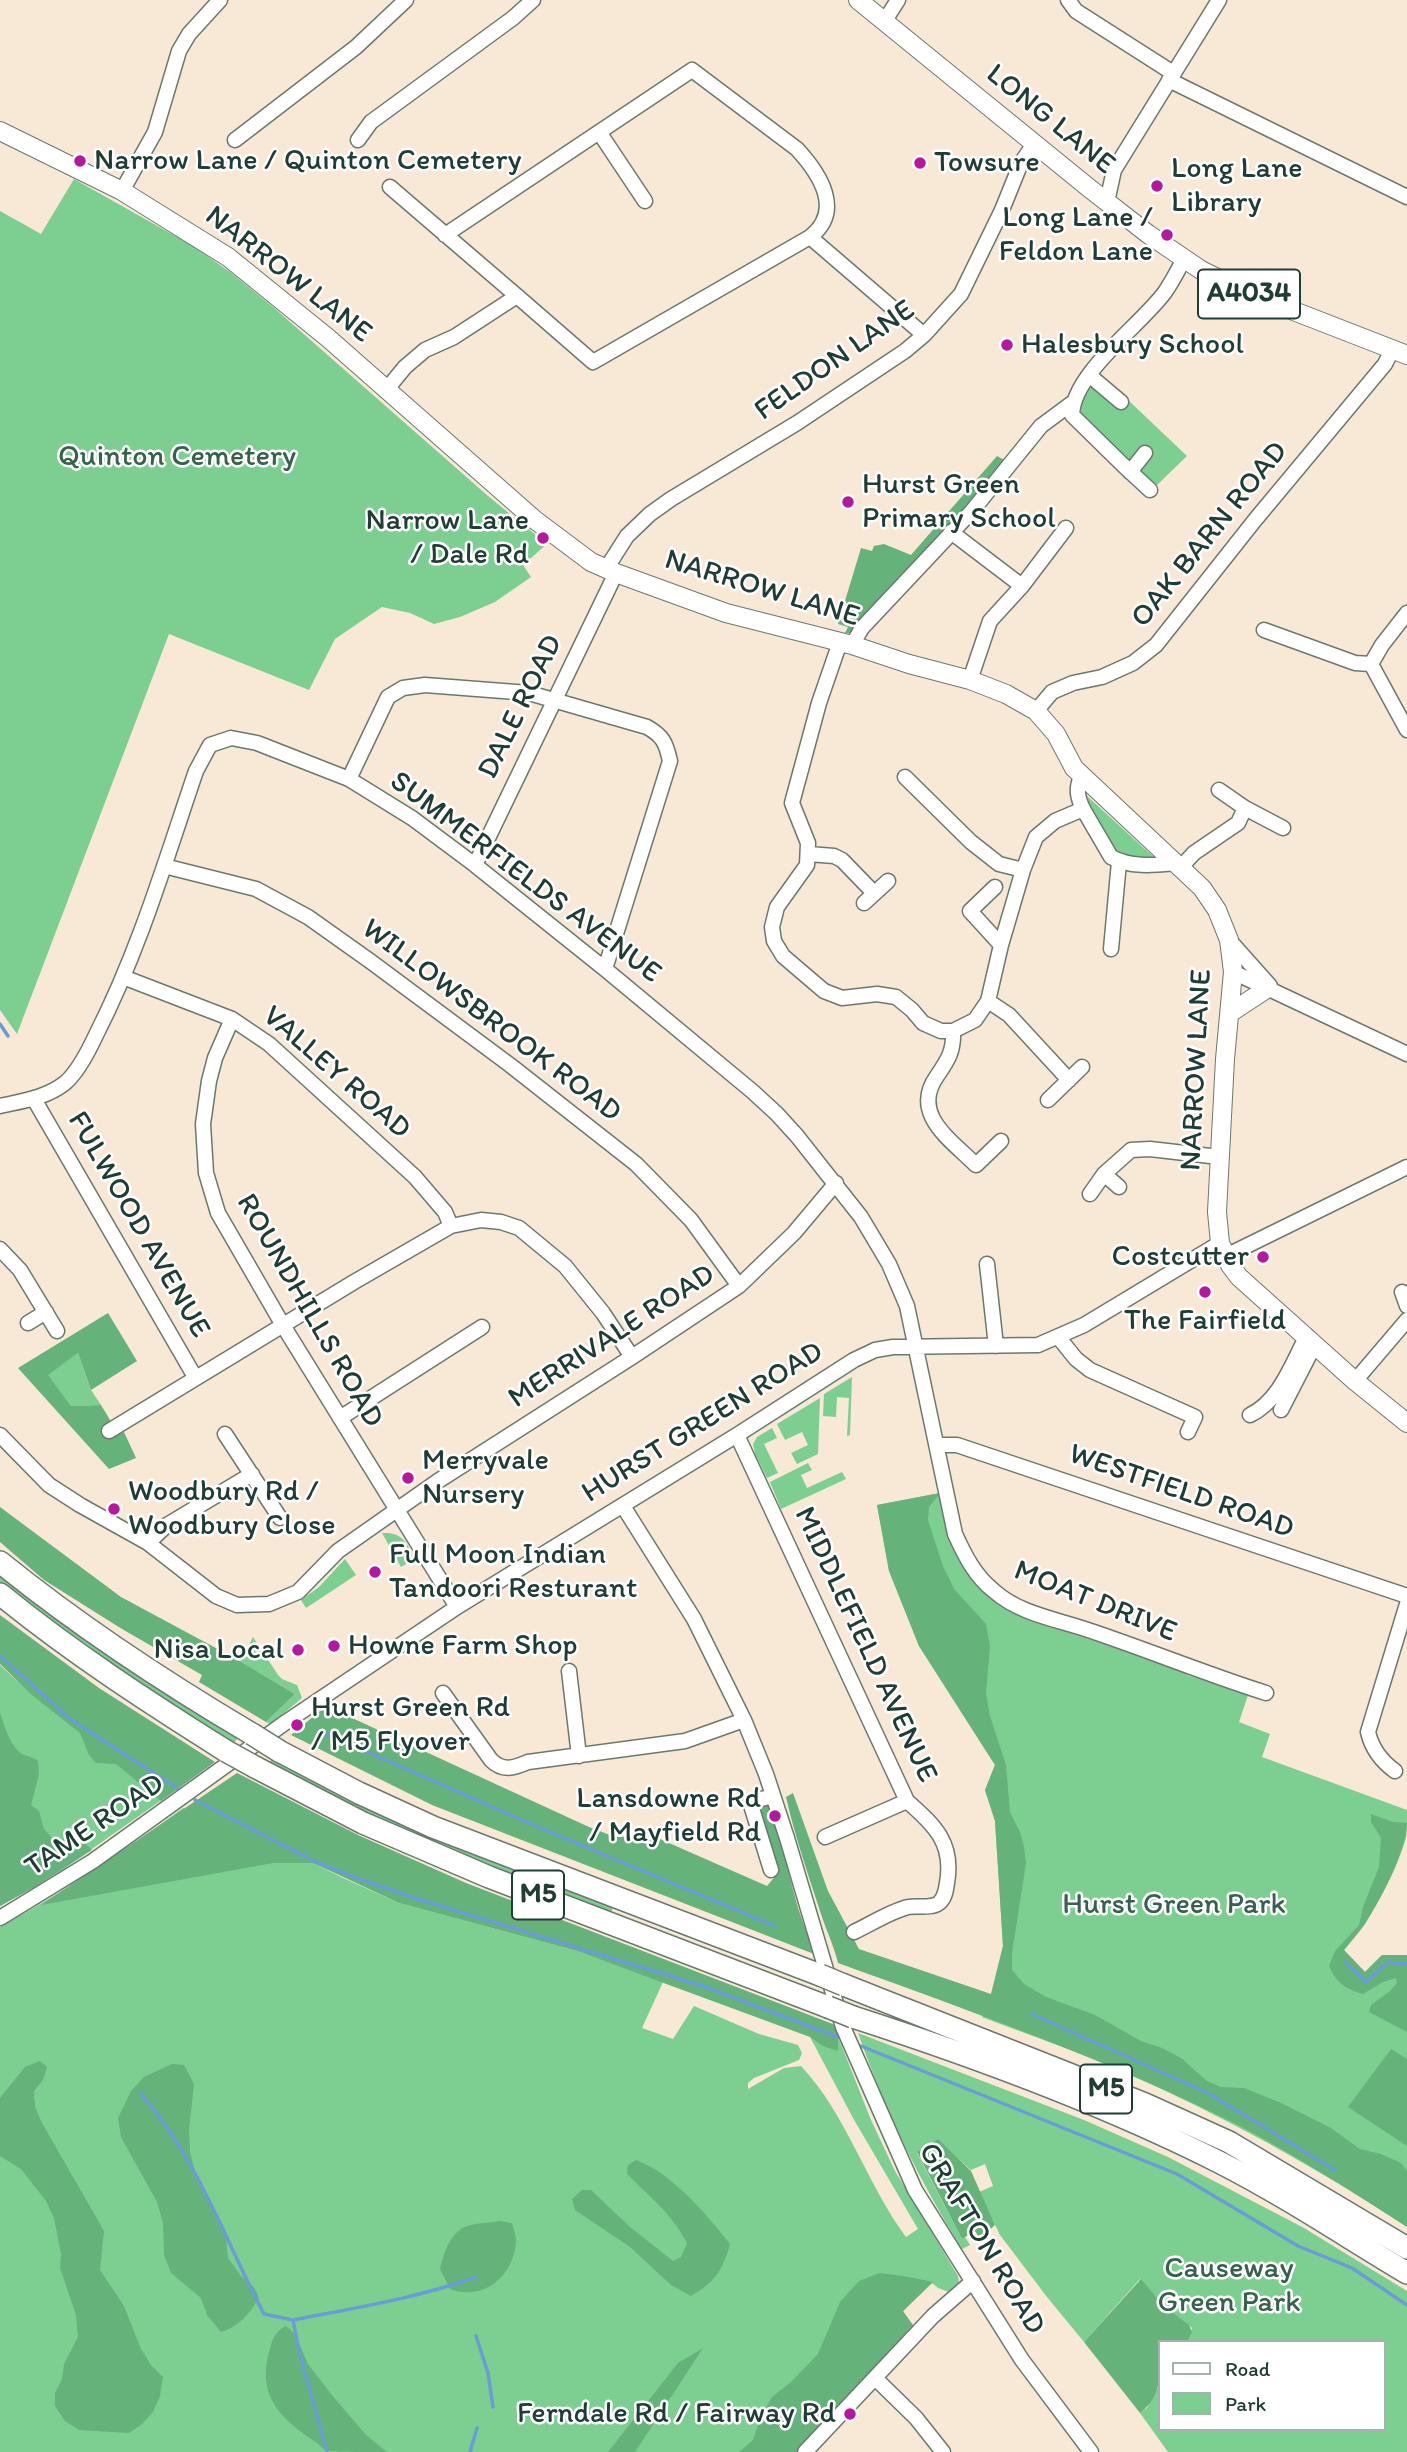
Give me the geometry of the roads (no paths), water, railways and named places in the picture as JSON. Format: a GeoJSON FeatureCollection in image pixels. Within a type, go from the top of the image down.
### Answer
{"type":"FeatureCollection","features":[{"type":"Feature","properties":{"kind":"highway","name":"M5"},"geometry":{"type":"LineString","coordinates":[[0,1562],[50,1602],[163,1681],[279,1751],[359,1793],[433,1827],[821,1968],[844,1985],[1145,2104],[1229,2143],[1407,2248]]}},
{"type":"Feature","properties":{"kind":"highway","name":"M5"},"geometry":{"type":"LineString","coordinates":[[0,1594],[33,1621],[147,1701],[226,1751],[363,1823],[489,1877],[853,2017],[954,2050],[1168,2138],[1270,2190],[1407,2273]]}},
{"type":"Feature","properties":{"kind":"main road","name":"LONG LANE"},"geometry":{"type":"LineString","coordinates":[[858,0],[1089,188],[1184,259],[1250,294],[1400,352]]}},
{"type":"Feature","properties":{"kind":"main road","name":"NARROW LANE"},"geometry":{"type":"LineString","coordinates":[[0,131],[122,191],[255,277],[536,520],[591,562],[726,612],[970,680],[1006,694],[1036,711],[1056,734],[1081,776],[1202,888],[1217,910],[1229,940],[1233,972],[1217,1212],[1223,1250]]}},
{"type":"Feature","properties":{"kind":"main road"},"geometry":{"type":"LineString","coordinates":[[1230,1013],[1272,990]]}},
{"type":"Feature","properties":{"kind":"main road"},"geometry":{"type":"LineString","coordinates":[[1223,1250],[1239,1277],[1355,1381],[1407,1423]]}},
{"type":"Feature","properties":{"kind":"street"},"geometry":{"type":"LineString","coordinates":[[122,191],[155,132],[179,51],[189,34],[220,0]]}},
{"type":"Feature","properties":{"kind":"street"},"geometry":{"type":"LineString","coordinates":[[235,140],[356,47],[406,0]]}},
{"type":"Feature","properties":{"kind":"street"},"geometry":{"type":"LineString","coordinates":[[359,140],[371,122],[513,18],[533,0]]}},
{"type":"Feature","properties":{"kind":"street"},"geometry":{"type":"LineString","coordinates":[[884,22],[898,0]]}},
{"type":"Feature","properties":{"kind":"street"},"geometry":{"type":"LineString","coordinates":[[1068,0],[1076,11],[1171,76],[1407,197]]}},
{"type":"Feature","properties":{"kind":"street"},"geometry":{"type":"LineString","coordinates":[[1107,202],[1114,170],[1219,0]]}},
{"type":"Feature","properties":{"kind":"street"},"geometry":{"type":"LineString","coordinates":[[390,187],[445,235],[593,362],[810,237],[825,223],[828,213],[823,190],[809,163],[797,149],[692,70],[445,235]]}},
{"type":"Feature","properties":{"kind":"street"},"geometry":{"type":"LineString","coordinates":[[599,132],[645,201]]}},
{"type":"Feature","properties":{"kind":"street","name":"FELDON LANE"},"geometry":{"type":"LineString","coordinates":[[611,571],[627,536],[650,514],[807,416],[905,351],[924,335],[961,294],[1002,210],[1021,163],[1034,144]]}},
{"type":"Feature","properties":{"kind":"street"},"geometry":{"type":"LineString","coordinates":[[1089,188],[1114,170]]}},
{"type":"Feature","properties":{"kind":"street"},"geometry":{"type":"LineString","coordinates":[[810,237],[924,335]]}},
{"type":"Feature","properties":{"kind":"street"},"geometry":{"type":"LineString","coordinates":[[1150,489],[1072,415],[1072,404],[1089,376],[1165,293],[1184,259]]}},
{"type":"Feature","properties":{"kind":"street"},"geometry":{"type":"LineString","coordinates":[[387,389],[405,367],[425,350],[454,337],[517,296]]}},
{"type":"Feature","properties":{"kind":"street","name":"OAK BARN ROAD"},"geometry":{"type":"LineString","coordinates":[[1036,711],[1052,692],[1073,683],[1102,677],[1133,663],[1156,645],[1255,520],[1385,364],[1400,352]]}},
{"type":"Feature","properties":{"kind":"street"},"geometry":{"type":"LineString","coordinates":[[1089,376],[1121,401]]}},
{"type":"Feature","properties":{"kind":"street"},"geometry":{"type":"LineString","coordinates":[[1072,404],[1041,426],[972,511],[846,644],[819,703],[792,803],[808,842],[807,865],[777,907],[772,933],[783,956],[833,996],[848,998],[877,994],[896,997],[912,1010],[922,1023],[942,1031],[953,1031],[975,1020],[988,1001],[1001,945],[1023,870],[1036,837],[1055,821],[1083,809]]}},
{"type":"Feature","properties":{"kind":"street"},"geometry":{"type":"LineString","coordinates":[[1130,472],[1144,453]]}},
{"type":"Feature","properties":{"kind":"street"},"geometry":{"type":"LineString","coordinates":[[970,680],[990,621],[1022,586],[1066,528]]}},
{"type":"Feature","properties":{"kind":"street"},"geometry":{"type":"LineString","coordinates":[[951,532],[1022,586]]}},
{"type":"Feature","properties":{"kind":"street","name":"DALE ROAD"},"geometry":{"type":"LineString","coordinates":[[475,865],[611,571]]}},
{"type":"Feature","properties":{"kind":"street"},"geometry":{"type":"LineString","coordinates":[[1371,664],[1407,613]]}},
{"type":"Feature","properties":{"kind":"street"},"geometry":{"type":"LineString","coordinates":[[1264,630],[1355,663],[1371,664]]}},
{"type":"Feature","properties":{"kind":"street"},"geometry":{"type":"LineString","coordinates":[[1371,664],[1407,730]]}},
{"type":"Feature","properties":{"kind":"street"},"geometry":{"type":"LineString","coordinates":[[349,779],[388,697],[403,688],[425,685],[529,694],[647,727],[661,734],[670,761],[605,970]]}},
{"type":"Feature","properties":{"kind":"street","name":"SUMMERFIELDS AVENUE"},"geometry":{"type":"LineString","coordinates":[[0,1106],[34,1099],[67,1082],[89,1050],[123,977],[196,771],[210,745],[231,738],[257,743],[349,779],[412,818],[475,865],[752,1091],[797,1136],[861,1217],[889,1264],[907,1306],[914,1346]]}},
{"type":"Feature","properties":{"kind":"street"},"geometry":{"type":"LineString","coordinates":[[905,776],[980,849],[999,864],[1023,870]]}},
{"type":"Feature","properties":{"kind":"street"},"geometry":{"type":"LineString","coordinates":[[1081,776],[1077,796],[1111,858],[1119,862],[1154,866],[1179,865],[1238,823],[1245,808]]}},
{"type":"Feature","properties":{"kind":"street"},"geometry":{"type":"LineString","coordinates":[[1220,790],[1245,808],[1283,828]]}},
{"type":"Feature","properties":{"kind":"street"},"geometry":{"type":"LineString","coordinates":[[809,854],[834,856],[842,860],[869,898],[888,881]]}},
{"type":"Feature","properties":{"kind":"street"},"geometry":{"type":"LineString","coordinates":[[1111,950],[1119,862]]}},
{"type":"Feature","properties":{"kind":"street","name":"WILLOWSBROOK ROAD"},"geometry":{"type":"LineString","coordinates":[[164,866],[256,890],[308,917],[370,961],[510,1065],[636,1164],[691,1220],[739,1286]]}},
{"type":"Feature","properties":{"kind":"street"},"geometry":{"type":"LineString","coordinates":[[995,887],[971,911],[1001,945]]}},
{"type":"Feature","properties":{"kind":"street"},"geometry":{"type":"LineString","coordinates":[[1229,940],[1272,990]]}},
{"type":"Feature","properties":{"kind":"street"},"geometry":{"type":"LineString","coordinates":[[1233,972],[1407,1054]]}},
{"type":"Feature","properties":{"kind":"street","name":"VALLEY ROAD"},"geometry":{"type":"LineString","coordinates":[[123,977],[232,1019],[269,1044],[429,1190],[452,1226]]}},
{"type":"Feature","properties":{"kind":"street"},"geometry":{"type":"LineString","coordinates":[[988,1001],[1009,1015],[1069,1080]]}},
{"type":"Feature","properties":{"kind":"street","name":"ROUNDHILLS ROAD"},"geometry":{"type":"LineString","coordinates":[[232,1019],[215,1058],[203,1124],[206,1173],[224,1226],[457,1607]]}},
{"type":"Feature","properties":{"kind":"street"},"geometry":{"type":"LineString","coordinates":[[953,1031],[951,1056],[934,1079],[929,1092],[928,1112],[934,1123],[976,1165],[1001,1141]]}},
{"type":"Feature","properties":{"kind":"street"},"geometry":{"type":"LineString","coordinates":[[1048,1100],[1082,1067]]}},
{"type":"Feature","properties":{"kind":"street","name":"FULWOOD AVENUE"},"geometry":{"type":"LineString","coordinates":[[34,1099],[195,1377]]}},
{"type":"Feature","properties":{"kind":"street"},"geometry":{"type":"LineString","coordinates":[[1090,1194],[1104,1174],[1131,1150],[1150,1149],[1219,1157]]}},
{"type":"Feature","properties":{"kind":"street","name":"HURST GREEN ROAD"},"geometry":{"type":"LineString","coordinates":[[216,1774],[286,1722],[457,1607],[854,1360],[875,1350],[914,1346],[1038,1345],[1059,1338],[1223,1250],[1407,1167]]}},
{"type":"Feature","properties":{"kind":"street"},"geometry":{"type":"LineString","coordinates":[[1104,1174],[1119,1187]]}},
{"type":"Feature","properties":{"kind":"street","name":"MERRIVALE ROAD"},"geometry":{"type":"LineString","coordinates":[[0,1435],[49,1485],[148,1543],[216,1596],[237,1605],[263,1606],[298,1592],[338,1551],[449,1474],[739,1286],[794,1233],[836,1183]]}},
{"type":"Feature","properties":{"kind":"street"},"geometry":{"type":"LineString","coordinates":[[109,1431],[195,1377],[452,1226],[481,1220],[501,1222],[519,1228],[565,1266],[603,1312],[632,1357]]}},
{"type":"Feature","properties":{"kind":"street"},"geometry":{"type":"LineString","coordinates":[[0,1249],[20,1270],[57,1331]]}},
{"type":"Feature","properties":{"kind":"street"},"geometry":{"type":"LineString","coordinates":[[987,1264],[996,1346]]}},
{"type":"Feature","properties":{"kind":"street"},"geometry":{"type":"LineString","coordinates":[[28,1323],[46,1312]]}},
{"type":"Feature","properties":{"kind":"street"},"geometry":{"type":"LineString","coordinates":[[1355,1381],[1407,1320]]}},
{"type":"Feature","properties":{"kind":"street"},"geometry":{"type":"LineString","coordinates":[[341,1418],[482,1327]]}},
{"type":"Feature","properties":{"kind":"street"},"geometry":{"type":"LineString","coordinates":[[1059,1338],[1076,1359],[1090,1370],[1195,1417],[1188,1432]]}},
{"type":"Feature","properties":{"kind":"street"},"geometry":{"type":"LineString","coordinates":[[1281,1410],[1311,1340]]}},
{"type":"Feature","properties":{"kind":"street"},"geometry":{"type":"LineString","coordinates":[[1250,1415],[1263,1409],[1275,1395],[1311,1340]]}},
{"type":"Feature","properties":{"kind":"street","name":"MOAT DRIVE"},"geometry":{"type":"LineString","coordinates":[[914,1346],[955,1534],[971,1567],[995,1593],[1012,1604],[1044,1617],[1266,1693]]}},
{"type":"Feature","properties":{"kind":"street"},"geometry":{"type":"LineString","coordinates":[[225,1434],[280,1518]]}},
{"type":"Feature","properties":{"kind":"street","name":"MIDDLEFIELD AVENUE"},"geometry":{"type":"LineString","coordinates":[[737,1435],[907,1801],[946,1844],[950,1860],[945,1894],[939,1903],[909,1907],[854,1932]]}},
{"type":"Feature","properties":{"kind":"street","name":"WESTFIELD ROAD"},"geometry":{"type":"LineString","coordinates":[[937,1445],[957,1445],[1407,1596]]}},
{"type":"Feature","properties":{"kind":"street"},"geometry":{"type":"LineString","coordinates":[[148,1543],[167,1525],[252,1474]]}},
{"type":"Feature","properties":{"kind":"street","name":"GRAFTON ROAD"},"geometry":{"type":"LineString","coordinates":[[623,1506],[694,1619],[744,1720],[773,1796],[821,1968],[915,2190],[1022,2360],[1091,2452]]}},
{"type":"Feature","properties":{"kind":"street"},"geometry":{"type":"LineString","coordinates":[[1395,1771],[1382,1761],[1368,1732],[1407,1604]]}},
{"type":"Feature","properties":{"kind":"street"},"geometry":{"type":"LineString","coordinates":[[569,1671],[579,1756]]}},
{"type":"Feature","properties":{"kind":"street"},"geometry":{"type":"LineString","coordinates":[[443,1693],[497,1766],[515,1767],[528,1762],[685,1741],[744,1720]]}},
{"type":"Feature","properties":{"kind":"street","name":"TAME ROAD"},"geometry":{"type":"LineString","coordinates":[[0,1918],[93,1861],[216,1774]]}},
{"type":"Feature","properties":{"kind":"street"},"geometry":{"type":"LineString","coordinates":[[771,1870],[750,1802],[773,1796]]}},
{"type":"Feature","properties":{"kind":"street"},"geometry":{"type":"LineString","coordinates":[[825,1837],[907,1801]]}},
{"type":"Feature","properties":{"kind":"street"},"geometry":{"type":"LineString","coordinates":[[804,2452],[933,2316],[972,2281]]}},
{"type":"Feature","properties":{"kind":"street"},"geometry":{"type":"LineString","coordinates":[[875,2378],[916,2418],[943,2452]]}},
{"type":"Feature","properties":{"kind":"waterway"},"geometry":{"type":"LineString","coordinates":[[0,1024],[8,1036]]}},
{"type":"Feature","properties":{"kind":"waterway"},"geometry":{"type":"LineString","coordinates":[[0,1656],[70,1719],[177,1788]]}},
{"type":"Feature","properties":{"kind":"waterway"},"geometry":{"type":"LineString","coordinates":[[320,1731],[538,1827],[775,1926]]}},
{"type":"Feature","properties":{"kind":"waterway"},"geometry":{"type":"LineString","coordinates":[[195,1800],[314,1861],[357,1878],[703,1986],[838,2037]]}},
{"type":"Feature","properties":{"kind":"waterway"},"geometry":{"type":"LineString","coordinates":[[1345,1962],[1366,1982],[1388,1962],[1407,1964]]}},
{"type":"Feature","properties":{"kind":"waterway"},"geometry":{"type":"LineString","coordinates":[[1032,2014],[1208,2093],[1335,2170]]}},
{"type":"Feature","properties":{"kind":"waterway"},"geometry":{"type":"LineString","coordinates":[[861,2046],[1177,2174],[1298,2246],[1352,2268],[1407,2305]]}},
{"type":"Feature","properties":{"kind":"waterway"},"geometry":{"type":"LineString","coordinates":[[139,2092],[159,2117],[193,2170],[264,2314],[293,2320],[327,2452]]}},
{"type":"Feature","properties":{"kind":"waterway"},"geometry":{"type":"LineString","coordinates":[[293,2320],[409,2297],[476,2277]]}},
{"type":"Feature","properties":{"kind":"waterway"},"geometry":{"type":"LineString","coordinates":[[476,2336],[488,2373],[493,2407]]}},
{"type":"Feature","properties":{"kind":"waterway"},"geometry":{"type":"LineString","coordinates":[[470,2452],[477,2428]]}},
{"type":"Feature","properties":{"kind":"place","name":"Narrow Lane / Quinton Cemetery"},"geometry":{"type":"Point","coordinates":[80,161]}},
{"type":"Feature","properties":{"kind":"place","name":"Towsure"},"geometry":{"type":"Point","coordinates":[920,163]}},
{"type":"Feature","properties":{"kind":"place","name":"Long Lane Library"},"geometry":{"type":"Point","coordinates":[1157,186]}},
{"type":"Feature","properties":{"kind":"place","name":"Long Lane / Feldon Lane"},"geometry":{"type":"Point","coordinates":[1167,235]}},
{"type":"Feature","properties":{"kind":"place","name":"Halesbury School"},"geometry":{"type":"Point","coordinates":[1007,345]}},
{"type":"Feature","properties":{"kind":"place","name":"Hurst Green Primary School"},"geometry":{"type":"Point","coordinates":[848,502]}},
{"type":"Feature","properties":{"kind":"place","name":"Narrow Lane / Dale Rd"},"geometry":{"type":"Point","coordinates":[543,538]}},
{"type":"Feature","properties":{"kind":"place","name":"Costcutter"},"geometry":{"type":"Point","coordinates":[1263,1257]}},
{"type":"Feature","properties":{"kind":"place","name":"The Fairfield"},"geometry":{"type":"Point","coordinates":[1205,1292]}},
{"type":"Feature","properties":{"kind":"place","name":"Merryvale Nursery"},"geometry":{"type":"Point","coordinates":[408,1478]}},
{"type":"Feature","properties":{"kind":"place","name":"Woodbury Rd / Woodbury Close"},"geometry":{"type":"Point","coordinates":[114,1509]}},
{"type":"Feature","properties":{"kind":"place","name":"Full Moon Indian Tandoori Resturant"},"geometry":{"type":"Point","coordinates":[375,1572]}},
{"type":"Feature","properties":{"kind":"place","name":"Howne Farm Shop"},"geometry":{"type":"Point","coordinates":[334,1646]}},
{"type":"Feature","properties":{"kind":"place","name":"Nisa Local"},"geometry":{"type":"Point","coordinates":[298,1650]}},
{"type":"Feature","properties":{"kind":"place","name":"Hurst Green Rd / M5 Flyover"},"geometry":{"type":"Point","coordinates":[297,1725]}},
{"type":"Feature","properties":{"kind":"place","name":"Lansdowne Rd / Mayfield Rd"},"geometry":{"type":"Point","coordinates":[775,1816]}},
{"type":"Feature","properties":{"kind":"place","name":"Ferndale Rd / Fairway Rd"},"geometry":{"type":"Point","coordinates":[850,2414]}},
{"type":"Feature","properties":{"kind":"park label","name":"Quinton Cemetery"},"geometry":{"type":"Point","coordinates":[177,457]}},
{"type":"Feature","properties":{"kind":"park label","name":"Hurst Green Park"},"geometry":{"type":"Point","coordinates":[1174,1905]}},
{"type":"Feature","properties":{"kind":"park label","name":"Causeway Green Park"},"geometry":{"type":"Point","coordinates":[1229,2286]}}]}
